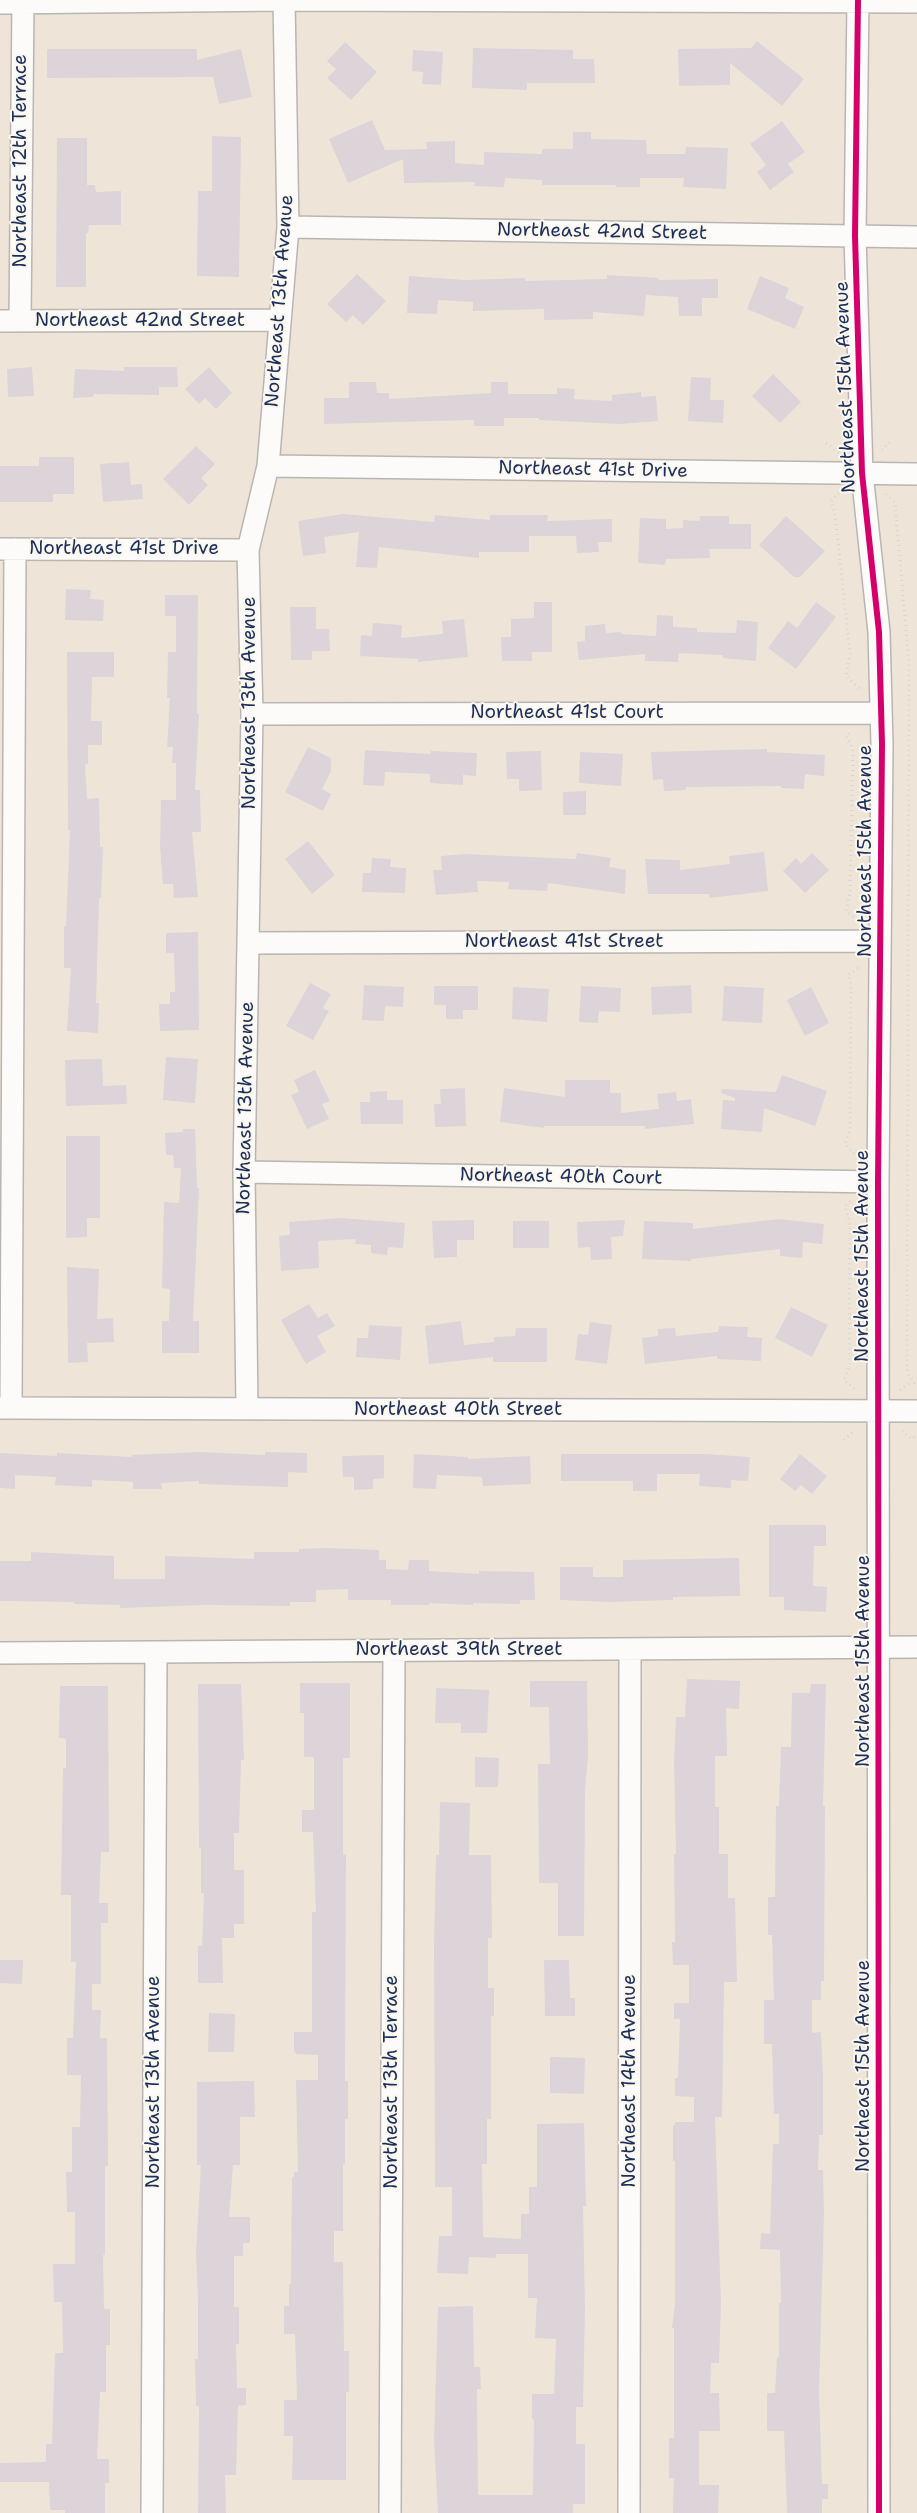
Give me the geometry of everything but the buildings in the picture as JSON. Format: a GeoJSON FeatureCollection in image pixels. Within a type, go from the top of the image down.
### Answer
{"type":"FeatureCollection","features":[{"type":"Feature","properties":{"kind":"street"},"geometry":{"type":"LineString","coordinates":[[0,3],[284,0],[917,2]]}},
{"type":"Feature","properties":{"kind":"street","name":"Northeast 13th Avenue"},"geometry":{"type":"LineString","coordinates":[[247,1409],[244,1172],[252,714],[248,550],[268,466],[288,227],[284,0]]}},
{"type":"Feature","properties":{"kind":"street","name":"Northeast 15th Avenue"},"geometry":{"type":"LineString","coordinates":[[858,1],[855,236],[861,473],[879,632],[881,713],[871,941],[869,1182],[878,1411],[879,2513]]}},
{"type":"Feature","properties":{"kind":"street","name":"Northeast 12th Terrace"},"geometry":{"type":"LineString","coordinates":[[10,321],[23,2]]}},
{"type":"Feature","properties":{"kind":"street","name":"Northeast 42nd Street"},"geometry":{"type":"LineString","coordinates":[[288,227],[917,237]]}},
{"type":"Feature","properties":{"kind":"street","name":"Northeast 42nd Street"},"geometry":{"type":"LineString","coordinates":[[10,321],[280,320]]}},
{"type":"Feature","properties":{"kind":"street","name":"Northeast 41st Drive"},"geometry":{"type":"LineString","coordinates":[[268,466],[917,474]]}},
{"type":"Feature","properties":{"kind":"street"},"geometry":{"type":"LineString","coordinates":[[6,1408],[8,549]]}},
{"type":"Feature","properties":{"kind":"street","name":"Northeast 41st Drive"},"geometry":{"type":"LineString","coordinates":[[8,549],[248,550]]}},
{"type":"Feature","properties":{"kind":"street","name":"Northeast 41st Court"},"geometry":{"type":"LineString","coordinates":[[252,714],[881,713]]}},
{"type":"Feature","properties":{"kind":"street","name":"Northeast 41st Street"},"geometry":{"type":"LineString","coordinates":[[248,943],[871,941]]}},
{"type":"Feature","properties":{"kind":"street","name":"Northeast 40th Court"},"geometry":{"type":"LineString","coordinates":[[244,1172],[869,1182]]}},
{"type":"Feature","properties":{"kind":"street","name":"Northeast 40th Street"},"geometry":{"type":"LineString","coordinates":[[6,1408],[917,1411]]}},
{"type":"Feature","properties":{"kind":"street","name":"Northeast 39th Street"},"geometry":{"type":"LineString","coordinates":[[0,1653],[917,1647]]}},
{"type":"Feature","properties":{"kind":"street","name":"Northeast 14th Avenue"},"geometry":{"type":"LineString","coordinates":[[629,2513],[630,1649]]}},
{"type":"Feature","properties":{"kind":"street","name":"Northeast 13th Terrace"},"geometry":{"type":"LineString","coordinates":[[390,2513],[394,1650]]}},
{"type":"Feature","properties":{"kind":"street","name":"Northeast 13th Avenue"},"geometry":{"type":"LineString","coordinates":[[152,2513],[156,1652]]}},
{"type":"Feature","properties":{"kind":"path"},"geometry":{"type":"LineString","coordinates":[[859,1393],[844,1380],[849,1367],[850,1225],[849,1215],[845,1206],[869,1182],[859,1157],[846,1144],[850,1131],[851,984],[848,975],[863,964],[871,941],[860,923],[846,911],[850,893],[853,749],[846,736],[860,724],[860,689],[846,676],[850,654],[836,514],[831,501],[861,473],[890,441]]}},
{"type":"Feature","properties":{"kind":"path"},"geometry":{"type":"LineString","coordinates":[[826,443],[895,503],[909,662],[907,1358],[908,1374],[917,1387]]}},
{"type":"Feature","properties":{"kind":"path"},"geometry":{"type":"LineString","coordinates":[[844,1440],[858,1427]]}},
{"type":"Feature","properties":{"kind":"path"},"geometry":{"type":"LineString","coordinates":[[898,1428],[912,1439],[917,1435]]}},
{"type":"Feature","properties":{"kind":"cycle path"},"geometry":{"type":"LineString","coordinates":[[858,0],[855,236],[862,473],[879,632],[882,744],[878,1182],[879,2513]]}}]}
